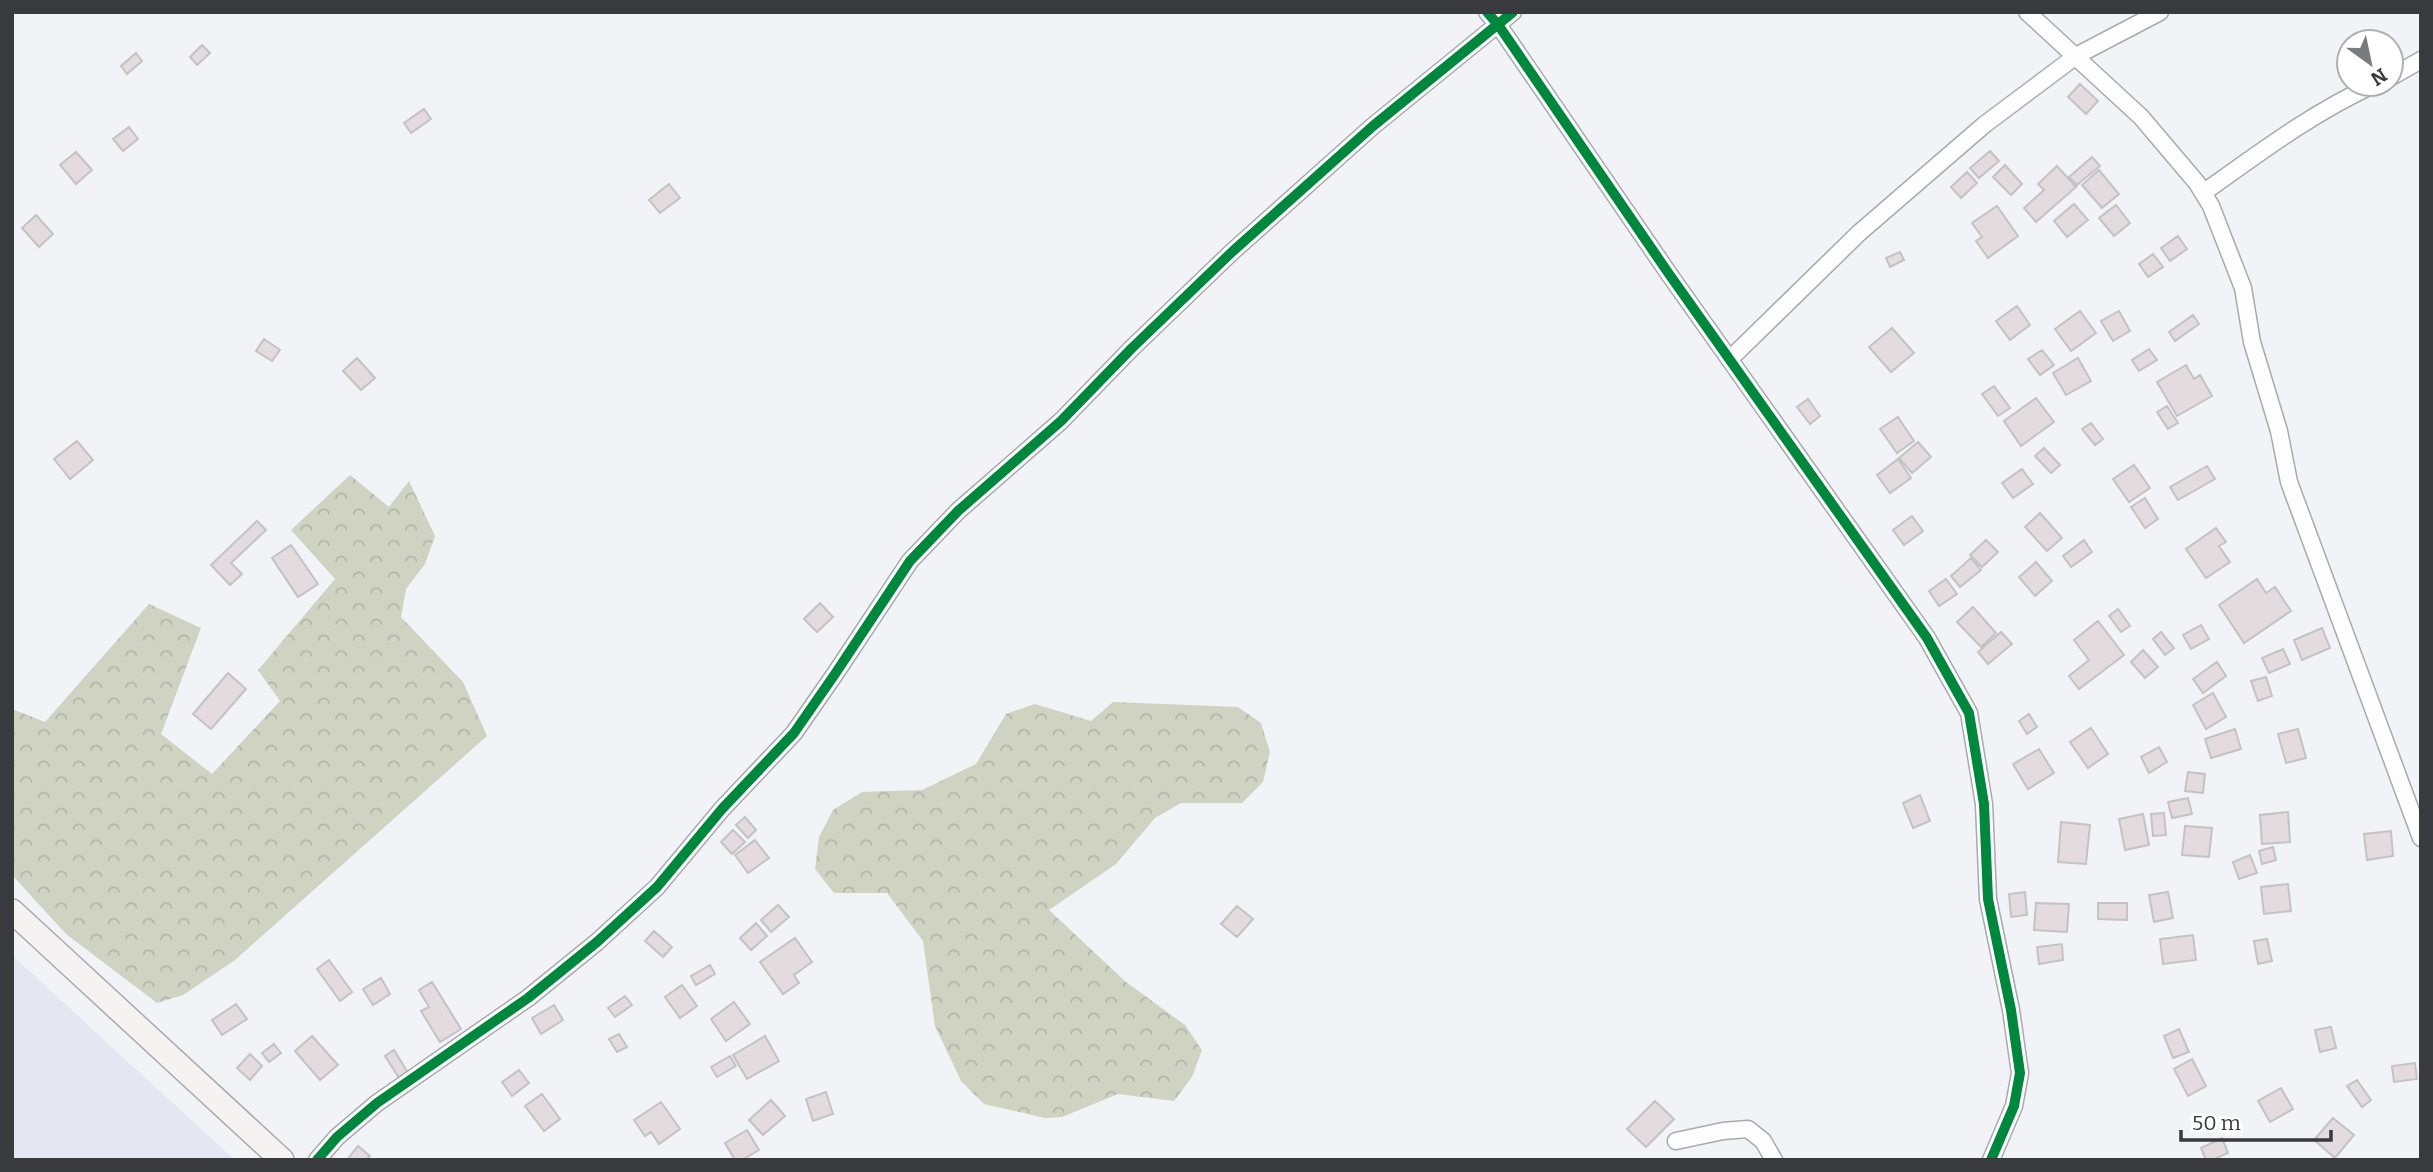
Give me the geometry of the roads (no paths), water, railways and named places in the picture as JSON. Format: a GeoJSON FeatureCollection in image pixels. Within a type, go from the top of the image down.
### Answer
{"type":"FeatureCollection","features":[{"type":"Feature","properties":{"kind":"street"},"geometry":{"type":"LineString","coordinates":[[1487,12],[1927,638],[1969,713],[1984,804],[1988,899],[2019,1066],[2014,1106],[1991,1160]]}},
{"type":"Feature","properties":{"kind":"street"},"geometry":{"type":"LineString","coordinates":[[317,1160],[337,1137],[377,1103],[538,990],[597,942],[657,887],[722,809],[793,733],[910,561],[958,511],[1061,421],[1206,277],[1363,134],[1513,12]]}},
{"type":"Feature","properties":{"kind":"street"},"geometry":{"type":"LineString","coordinates":[[2027,12],[2141,117],[2172,152],[2211,206],[2243,288],[2252,342],[2279,431],[2289,482],[2421,838]]}},
{"type":"Feature","properties":{"kind":"street"},"geometry":{"type":"LineString","coordinates":[[1731,358],[1822,268],[1984,125],[2076,56],[2160,12]]}},
{"type":"Feature","properties":{"kind":"street"},"geometry":{"type":"LineString","coordinates":[[2405,70],[2421,60]]}},
{"type":"Feature","properties":{"kind":"street"},"geometry":{"type":"LineString","coordinates":[[2203,193],[2293,128],[2344,98]]}},
{"type":"Feature","properties":{"kind":"street"},"geometry":{"type":"LineString","coordinates":[[12,911],[282,1160]]}},
{"type":"Feature","properties":{"kind":"street"},"geometry":{"type":"LineString","coordinates":[[1676,1141],[1723,1131],[1748,1129],[1763,1141],[1774,1160]]}}]}
